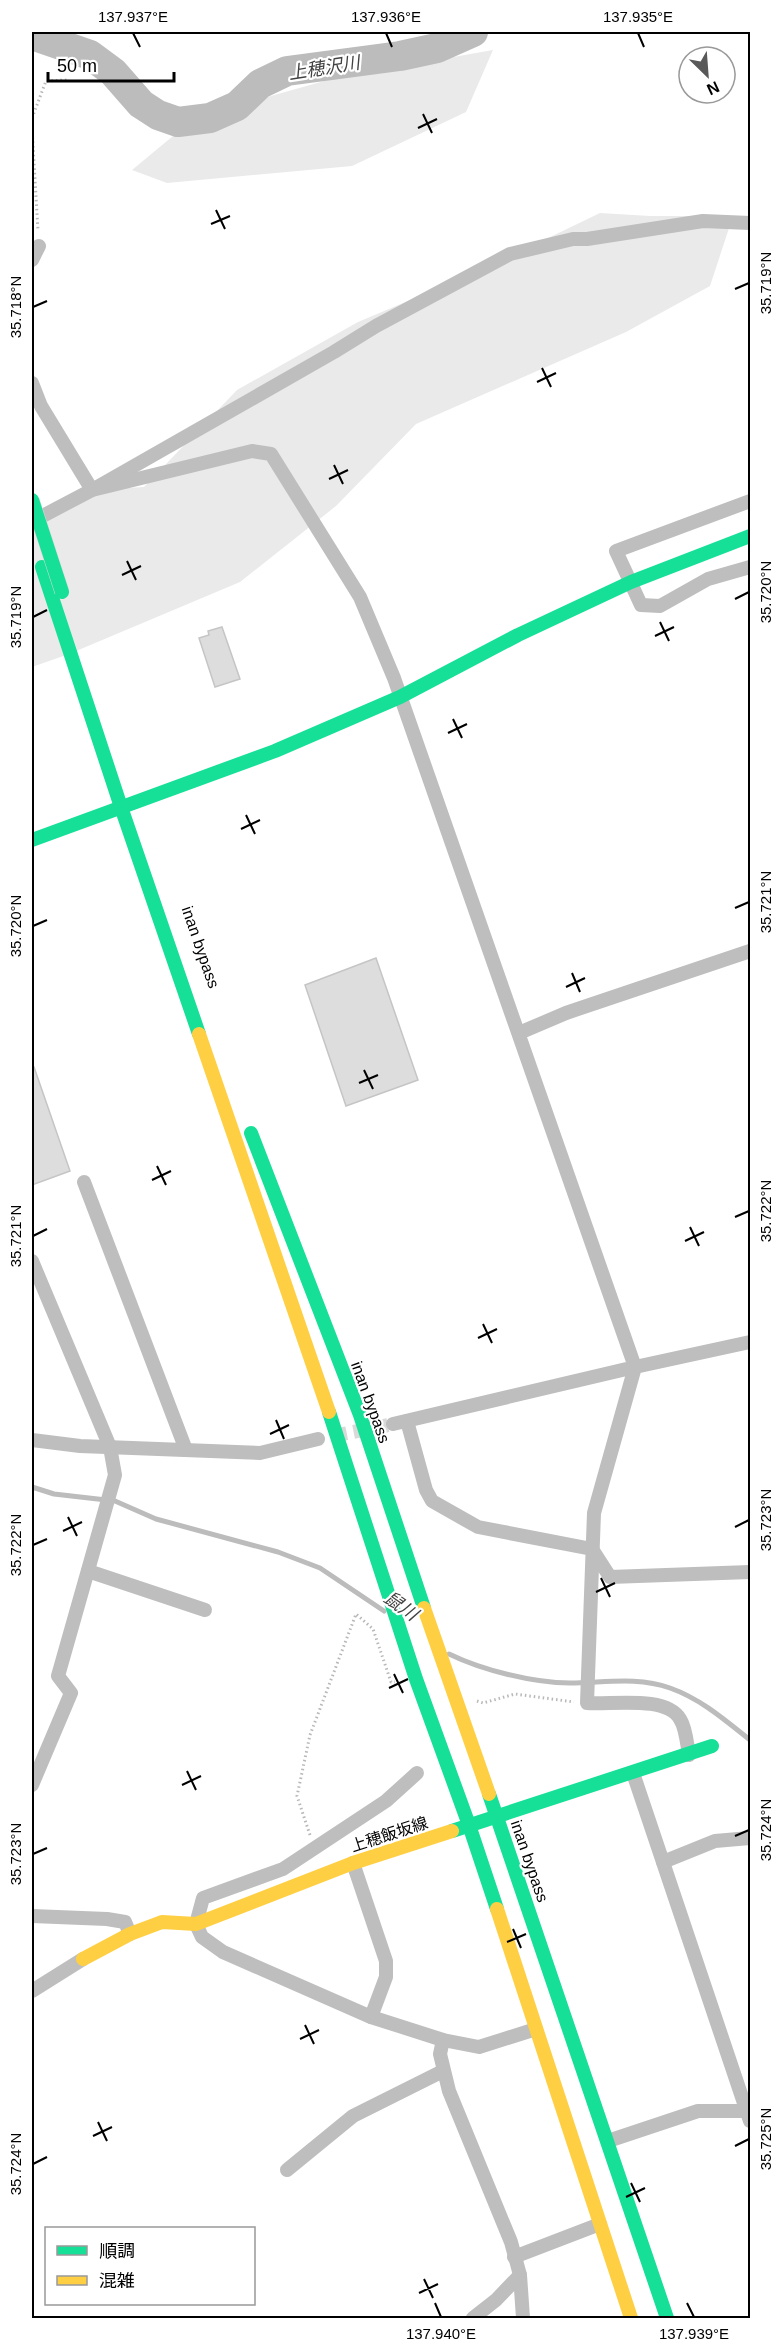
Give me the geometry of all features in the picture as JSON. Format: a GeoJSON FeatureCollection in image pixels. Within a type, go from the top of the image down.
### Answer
{"type":"FeatureCollection","features":[{"type":"Feature","properties":{"kind":"main road","name":"inan bypass"},"geometry":{"type":"LineString","coordinates":[[32,500],[57,594],[382,1570],[416,1679],[469,1825],[631,2319]]}},
{"type":"Feature","properties":{"kind":"main road","name":"inan bypass"},"geometry":{"type":"LineString","coordinates":[[32,535],[57,594]]}},
{"type":"Feature","properties":{"kind":"main road"},"geometry":{"type":"LineString","coordinates":[[32,840],[274,751],[399,697],[518,635],[630,582],[750,536]]}},
{"type":"Feature","properties":{"kind":"main road","name":"inan bypass"},"geometry":{"type":"LineString","coordinates":[[127,805],[216,1040]]}},
{"type":"Feature","properties":{"kind":"main road","name":"inan bypass"},"geometry":{"type":"LineString","coordinates":[[245,1117],[360,1415],[447,1678],[608,2141],[667,2319]]}},
{"type":"Feature","properties":{"kind":"main road","name":"上穂飯坂線"},"geometry":{"type":"LineString","coordinates":[[83,1959],[130,1934],[162,1922],[196,1924],[353,1863],[712,1746]]}},
{"type":"Feature","properties":{"kind":"street"},"geometry":{"type":"LineString","coordinates":[[32,522],[92,490],[376,326],[510,255],[573,239],[587,239],[703,221],[750,223]]}},
{"type":"Feature","properties":{"kind":"street"},"geometry":{"type":"LineString","coordinates":[[32,260],[39,246]]}},
{"type":"Feature","properties":{"kind":"street"},"geometry":{"type":"LineString","coordinates":[[32,383],[41,406],[92,490]]}},
{"type":"Feature","properties":{"kind":"street"},"geometry":{"type":"LineString","coordinates":[[92,490],[252,451],[272,454],[360,597],[394,678],[635,1368],[594,1513],[588,1698],[608,1704],[622,1701],[669,1708],[680,1719],[689,1755]]}},
{"type":"Feature","properties":{"kind":"street"},"geometry":{"type":"LineString","coordinates":[[750,501],[616,551],[640,605],[660,606],[708,579],[750,567]]}},
{"type":"Feature","properties":{"kind":"street"},"geometry":{"type":"LineString","coordinates":[[519,1033],[566,1013],[750,951]]}},
{"type":"Feature","properties":{"kind":"street"},"geometry":{"type":"LineString","coordinates":[[84,1182],[186,1450]]}},
{"type":"Feature","properties":{"kind":"street"},"geometry":{"type":"LineString","coordinates":[[32,1261],[110,1447],[115,1475],[58,1676],[71,1694],[32,1785]]}},
{"type":"Feature","properties":{"kind":"street"},"geometry":{"type":"LineString","coordinates":[[750,1342],[400,1422],[432,1501],[478,1527],[592,1549],[610,1577],[750,1572]]}},
{"type":"Feature","properties":{"kind":"street"},"geometry":{"type":"LineString","coordinates":[[32,1440],[110,1447],[260,1453],[318,1440]]}},
{"type":"Feature","properties":{"kind":"street"},"geometry":{"type":"LineString","coordinates":[[88,1571],[205,1610]]}},
{"type":"Feature","properties":{"kind":"street"},"geometry":{"type":"LineString","coordinates":[[417,1773],[386,1801],[283,1869],[203,1898],[196,1924],[202,1937],[223,1952],[371,2017],[443,2040],[479,2047],[536,2029]]}},
{"type":"Feature","properties":{"kind":"street"},"geometry":{"type":"LineString","coordinates":[[608,2141],[698,2111],[749,2114],[633,1773]]}},
{"type":"Feature","properties":{"kind":"street"},"geometry":{"type":"LineString","coordinates":[[663,1862],[715,1841],[750,1838]]}},
{"type":"Feature","properties":{"kind":"street"},"geometry":{"type":"LineString","coordinates":[[353,1863],[386,1961],[387,1977],[371,2017]]}},
{"type":"Feature","properties":{"kind":"street"},"geometry":{"type":"LineString","coordinates":[[32,1916],[125,1922],[130,1934]]}},
{"type":"Feature","properties":{"kind":"street"},"geometry":{"type":"LineString","coordinates":[[32,1991],[83,1959]]}},
{"type":"Feature","properties":{"kind":"street"},"geometry":{"type":"LineString","coordinates":[[443,2040],[440,2054],[449,2091],[511,2242],[520,2275],[523,2319]]}},
{"type":"Feature","properties":{"kind":"street"},"geometry":{"type":"LineString","coordinates":[[287,2170],[353,2116],[443,2072]]}},
{"type":"Feature","properties":{"kind":"street"},"geometry":{"type":"LineString","coordinates":[[514,2257],[600,2224]]}},
{"type":"Feature","properties":{"kind":"street"},"geometry":{"type":"LineString","coordinates":[[473,2319],[496,2300],[520,2275]]}},
{"type":"Feature","properties":{"kind":"path"},"geometry":{"type":"LineString","coordinates":[[32,118],[46,81],[68,80]]}},
{"type":"Feature","properties":{"kind":"path"},"geometry":{"type":"LineString","coordinates":[[32,128],[39,246]]}},
{"type":"Feature","properties":{"kind":"path"},"geometry":{"type":"LineString","coordinates":[[315,1848],[297,1796],[310,1735],[356,1614],[373,1629],[391,1682],[402,1684]]}},
{"type":"Feature","properties":{"kind":"path"},"geometry":{"type":"LineString","coordinates":[[471,1700],[483,1703],[515,1694],[588,1698]]}},
{"type":"Feature","properties":{"kind":"shaded area"},"geometry":{"type":"Polygon","coordinates":[[[493,50],[466,112],[352,166],[167,183],[132,170],[196,117],[335,78],[493,50]]]}},
{"type":"Feature","properties":{"kind":"shaded area"},"geometry":{"type":"Polygon","coordinates":[[[600,213],[650,216],[733,216],[710,286],[626,332],[416,424],[336,506],[240,582],[69,654],[32,667],[32,514],[92,490],[144,487],[237,390],[358,322],[486,268],[600,213]]]}},
{"type":"Feature","properties":{"kind":"building"},"geometry":{"type":"Polygon","coordinates":[[[222,627],[240,679],[215,687],[199,638],[209,635],[208,631],[222,627]]]}},
{"type":"Feature","properties":{"kind":"building"},"geometry":{"type":"Polygon","coordinates":[[[376,958],[418,1080],[346,1106],[305,985],[376,958]]]}},
{"type":"Feature","properties":{"kind":"building"},"geometry":{"type":"Polygon","coordinates":[[[32,1067],[34,1067],[70,1171],[32,1185],[32,1067]]]}},
{"type":"Feature","properties":{"kind":"waterway","name":"上穂沢川"},"geometry":{"type":"LineString","coordinates":[[32,35],[90,55],[113,72],[141,104],[158,115],[178,122],[210,118],[237,106],[260,84],[287,71],[400,56],[437,48],[473,32]]}},
{"type":"Feature","properties":{"kind":"waterway","name":"鼠川"},"geometry":{"type":"LineString","coordinates":[[32,1487],[54,1494],[115,1501],[156,1519],[278,1552],[320,1568],[384,1611]]}},
{"type":"Feature","properties":{"kind":"waterway","name":"鼠川"},"geometry":{"type":"LineString","coordinates":[[449,1654],[492,1670],[540,1681],[570,1683],[633,1681],[658,1684],[702,1704],[750,1740]]}},
{"type":"Feature","properties":{"kind":"tunnel"},"geometry":{"type":"LineString","coordinates":[[333,1436],[393,1424]]}},
{"type":"Feature","properties":{"kind":"traffic: fast"},"geometry":{"type":"LineString","coordinates":[[32,500],[62,592]]}},
{"type":"Feature","properties":{"kind":"traffic: fast"},"geometry":{"type":"LineString","coordinates":[[32,840],[275,751],[400,697],[518,635],[631,582],[750,536]]}},
{"type":"Feature","properties":{"kind":"traffic: fast"},"geometry":{"type":"LineString","coordinates":[[42,567],[199,1034]]}},
{"type":"Feature","properties":{"kind":"traffic: fast"},"geometry":{"type":"LineString","coordinates":[[251,1133],[360,1415],[424,1608]]}},
{"type":"Feature","properties":{"kind":"traffic: fast"},"geometry":{"type":"LineString","coordinates":[[329,1412],[416,1679],[497,1909]]}},
{"type":"Feature","properties":{"kind":"traffic: fast"},"geometry":{"type":"LineString","coordinates":[[452,1831],[712,1746]]}},
{"type":"Feature","properties":{"kind":"traffic: fast"},"geometry":{"type":"LineString","coordinates":[[489,1794],[667,2318]]}},
{"type":"Feature","properties":{"kind":"traffic: slow"},"geometry":{"type":"LineString","coordinates":[[199,1034],[329,1412]]}},
{"type":"Feature","properties":{"kind":"traffic: slow"},"geometry":{"type":"LineString","coordinates":[[424,1608],[489,1794]]}},
{"type":"Feature","properties":{"kind":"traffic: slow"},"geometry":{"type":"LineString","coordinates":[[83,1959],[130,1934],[162,1922],[196,1924],[353,1863],[452,1831]]}},
{"type":"Feature","properties":{"kind":"traffic: slow"},"geometry":{"type":"LineString","coordinates":[[497,1909],[631,2318]]}}]}
